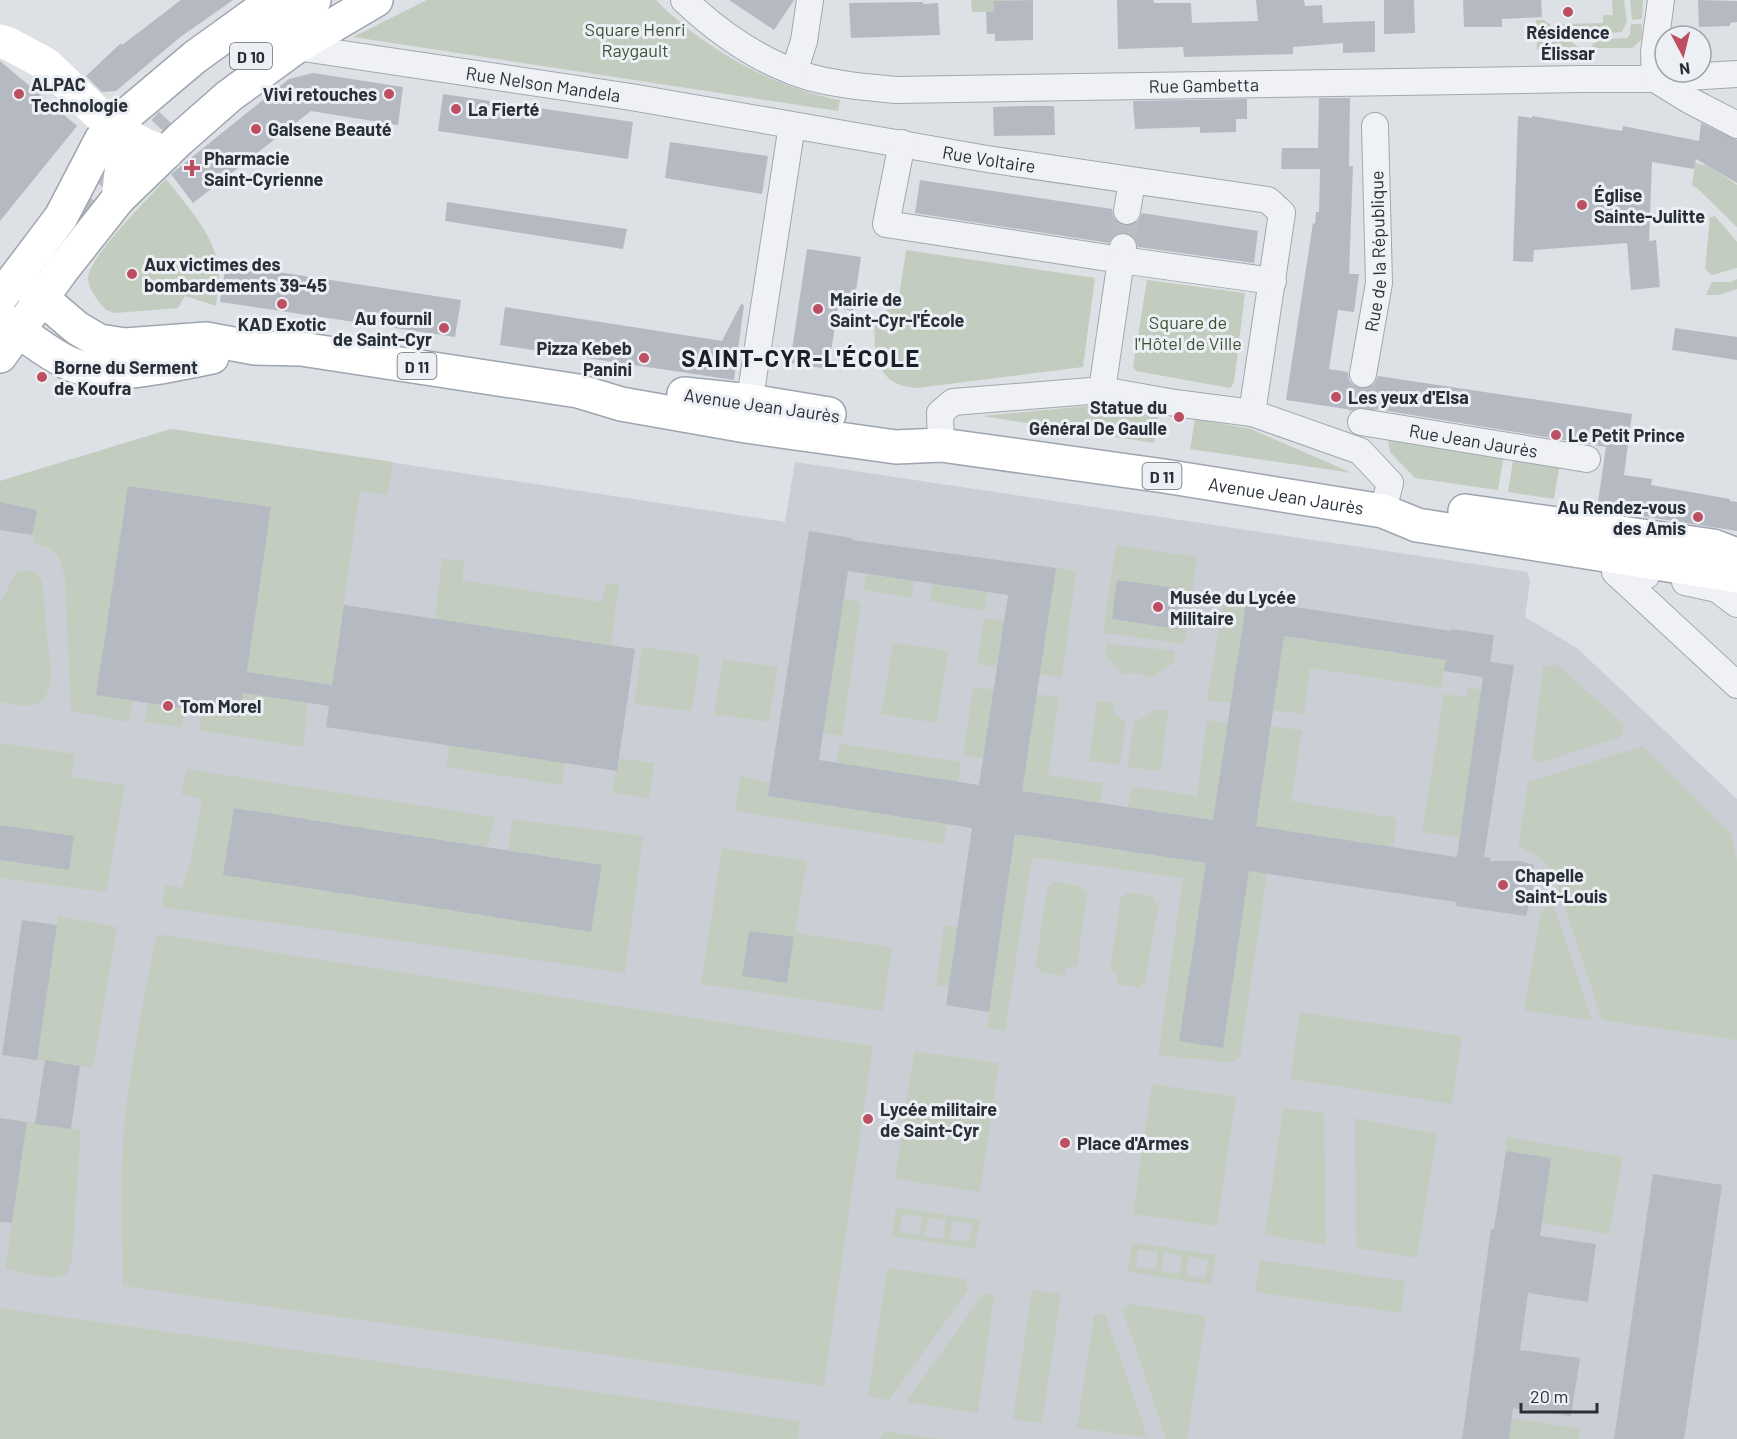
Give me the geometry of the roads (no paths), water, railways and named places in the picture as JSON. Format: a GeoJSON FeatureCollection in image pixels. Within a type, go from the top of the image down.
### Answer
{"type":"FeatureCollection","features":[{"type":"Feature","properties":{"kind":"main road","name":"D 10"},"geometry":{"type":"LineString","coordinates":[[8,287],[61,217],[101,140],[112,127],[195,57],[274,0]]}},
{"type":"Feature","properties":{"kind":"main road","name":"D 10"},"geometry":{"type":"LineString","coordinates":[[255,348],[124,372],[97,371],[68,363],[6,334],[42,299],[216,67],[268,28],[314,0]]}},
{"type":"Feature","properties":{"kind":"main road","name":"D 10"},"geometry":{"type":"LineString","coordinates":[[167,130],[233,69],[276,38],[339,0]]}},
{"type":"Feature","properties":{"kind":"main road","name":"D 10"},"geometry":{"type":"LineString","coordinates":[[167,130],[229,96],[296,47],[376,0]]}},
{"type":"Feature","properties":{"kind":"main road"},"geometry":{"type":"LineString","coordinates":[[0,42],[9,44],[46,64],[112,127],[145,145],[167,130]]}},
{"type":"Feature","properties":{"kind":"main road"},"geometry":{"type":"LineString","coordinates":[[112,127],[122,164],[118,198]]}},
{"type":"Feature","properties":{"kind":"main road"},"geometry":{"type":"LineString","coordinates":[[8,287],[42,299],[77,328],[99,341],[126,345],[206,339],[255,348]]}},
{"type":"Feature","properties":{"kind":"main road","name":"Avenue Jean Jaurès"},"geometry":{"type":"LineString","coordinates":[[255,348],[301,349],[578,391],[621,389],[897,447],[941,446],[1164,476],[1383,511],[1417,525],[1737,576]]}},
{"type":"Feature","properties":{"kind":"main road","name":"Avenue Jean Jaurès"},"geometry":{"type":"LineString","coordinates":[[1383,511],[1425,506],[1713,546],[1737,555]]}},
{"type":"Feature","properties":{"kind":"street","name":"Rue Gambetta"},"geometry":{"type":"LineString","coordinates":[[684,0],[708,22],[749,50],[794,72],[839,84],[896,90],[1653,79]]}},
{"type":"Feature","properties":{"kind":"street"},"geometry":{"type":"LineString","coordinates":[[794,72],[802,50],[810,0]]}},
{"type":"Feature","properties":{"kind":"street"},"geometry":{"type":"LineString","coordinates":[[1657,24],[1661,0]]}},
{"type":"Feature","properties":{"kind":"street","name":"Rue Nelson Mandela"},"geometry":{"type":"LineString","coordinates":[[296,47],[631,97],[792,125]]}},
{"type":"Feature","properties":{"kind":"street","name":"Rue Gambetta"},"geometry":{"type":"LineString","coordinates":[[1713,75],[1737,74]]}},
{"type":"Feature","properties":{"kind":"street"},"geometry":{"type":"LineString","coordinates":[[1663,84],[1737,125]]}},
{"type":"Feature","properties":{"kind":"street"},"geometry":{"type":"LineString","coordinates":[[748,414],[792,125]]}},
{"type":"Feature","properties":{"kind":"street","name":"Rue Voltaire"},"geometry":{"type":"LineString","coordinates":[[792,125],[987,159],[1268,200],[1282,213],[1252,413]]}},
{"type":"Feature","properties":{"kind":"street","name":"Rue de la République"},"geometry":{"type":"LineString","coordinates":[[1363,374],[1379,284],[1376,126]]}},
{"type":"Feature","properties":{"kind":"street"},"geometry":{"type":"LineString","coordinates":[[902,143],[886,224],[1122,253],[1273,281]]}},
{"type":"Feature","properties":{"kind":"street"},"geometry":{"type":"LineString","coordinates":[[1127,211],[1132,181]]}},
{"type":"Feature","properties":{"kind":"street"},"geometry":{"type":"LineString","coordinates":[[1102,390],[1122,253]]}},
{"type":"Feature","properties":{"kind":"street"},"geometry":{"type":"LineString","coordinates":[[941,446],[940,413],[953,402],[1102,390],[1174,403],[1252,413],[1360,451],[1390,483],[1383,511]]}},
{"type":"Feature","properties":{"kind":"street","name":"Rue Jean Jaurès"},"geometry":{"type":"LineString","coordinates":[[1360,451],[1361,416],[1587,459]]}},
{"type":"Feature","properties":{"kind":"street"},"geometry":{"type":"LineString","coordinates":[[1737,603],[1725,593],[1710,587],[1615,572],[1737,685]]}},
{"type":"Feature","properties":{"kind":"tunnel"},"geometry":{"type":"LineString","coordinates":[[130,167],[171,123]]}},
{"type":"Feature","properties":{"kind":"tunnel"},"geometry":{"type":"LineString","coordinates":[[67,221],[89,194],[135,146]]}},
{"type":"Feature","properties":{"kind":"tunnel"},"geometry":{"type":"LineString","coordinates":[[1123,247],[1127,211]]}},
{"type":"Feature","properties":{"kind":"tunnel"},"geometry":{"type":"LineString","coordinates":[[1362,411],[1363,374]]}},
{"type":"Feature","properties":{"kind":"place","name":"Résidence Élissar"},"geometry":{"type":"Point","coordinates":[1568,12]}},
{"type":"Feature","properties":{"kind":"place","name":"ALPAC Technologie"},"geometry":{"type":"Point","coordinates":[19,94]}},
{"type":"Feature","properties":{"kind":"place","name":"Vivi retouches"},"geometry":{"type":"Point","coordinates":[389,94]}},
{"type":"Feature","properties":{"kind":"place","name":"La Fierté"},"geometry":{"type":"Point","coordinates":[456,109]}},
{"type":"Feature","properties":{"kind":"place","name":"Galsene Beauté"},"geometry":{"type":"Point","coordinates":[256,129]}},
{"type":"Feature","properties":{"kind":"place","name":"Pharmacie Saint-Cyrienne"},"geometry":{"type":"Point","coordinates":[192,168]}},
{"type":"Feature","properties":{"kind":"place","name":"Église Sainte-Julitte"},"geometry":{"type":"Point","coordinates":[1582,205]}},
{"type":"Feature","properties":{"kind":"place","name":"Aux victimes des bombardements 39-45"},"geometry":{"type":"Point","coordinates":[132,274]}},
{"type":"Feature","properties":{"kind":"place","name":"KAD Exotic"},"geometry":{"type":"Point","coordinates":[282,304]}},
{"type":"Feature","properties":{"kind":"place","name":"Mairie de Saint-Cyr-l'École"},"geometry":{"type":"Point","coordinates":[818,309]}},
{"type":"Feature","properties":{"kind":"place","name":"Au fournil de Saint-Cyr"},"geometry":{"type":"Point","coordinates":[444,328]}},
{"type":"Feature","properties":{"kind":"place","name":"Pizza Kebeb Panini"},"geometry":{"type":"Point","coordinates":[644,358]}},
{"type":"Feature","properties":{"kind":"place","name":"Borne du Serment de Koufra"},"geometry":{"type":"Point","coordinates":[42,377]}},
{"type":"Feature","properties":{"kind":"place","name":"Les yeux d'Elsa"},"geometry":{"type":"Point","coordinates":[1336,397]}},
{"type":"Feature","properties":{"kind":"place","name":"Statue du Général De Gaulle"},"geometry":{"type":"Point","coordinates":[1179,417]}},
{"type":"Feature","properties":{"kind":"place","name":"Le Petit Prince"},"geometry":{"type":"Point","coordinates":[1556,435]}},
{"type":"Feature","properties":{"kind":"place","name":"Au Rendez-vous des Amis"},"geometry":{"type":"Point","coordinates":[1698,517]}},
{"type":"Feature","properties":{"kind":"place","name":"Musée du Lycée Militaire"},"geometry":{"type":"Point","coordinates":[1158,607]}},
{"type":"Feature","properties":{"kind":"place","name":"Tom Morel"},"geometry":{"type":"Point","coordinates":[168,706]}},
{"type":"Feature","properties":{"kind":"place","name":"Chapelle Saint-Louis"},"geometry":{"type":"Point","coordinates":[1503,885]}},
{"type":"Feature","properties":{"kind":"place","name":"Lycée militaire de Saint-Cyr"},"geometry":{"type":"Point","coordinates":[868,1119]}},
{"type":"Feature","properties":{"kind":"place","name":"Place d'Armes"},"geometry":{"type":"Point","coordinates":[1065,1143]}},
{"type":"Feature","properties":{"kind":"district","name":"SAINT-CYR-L'ÉCOLE"},"geometry":{"type":"Point","coordinates":[801,357]}},
{"type":"Feature","properties":{"kind":"park label","name":"Square Henri Raygault"},"geometry":{"type":"Point","coordinates":[635,39]}},
{"type":"Feature","properties":{"kind":"park label","name":"Square de l'Hôtel de Ville"},"geometry":{"type":"Point","coordinates":[1188,332]}}]}
